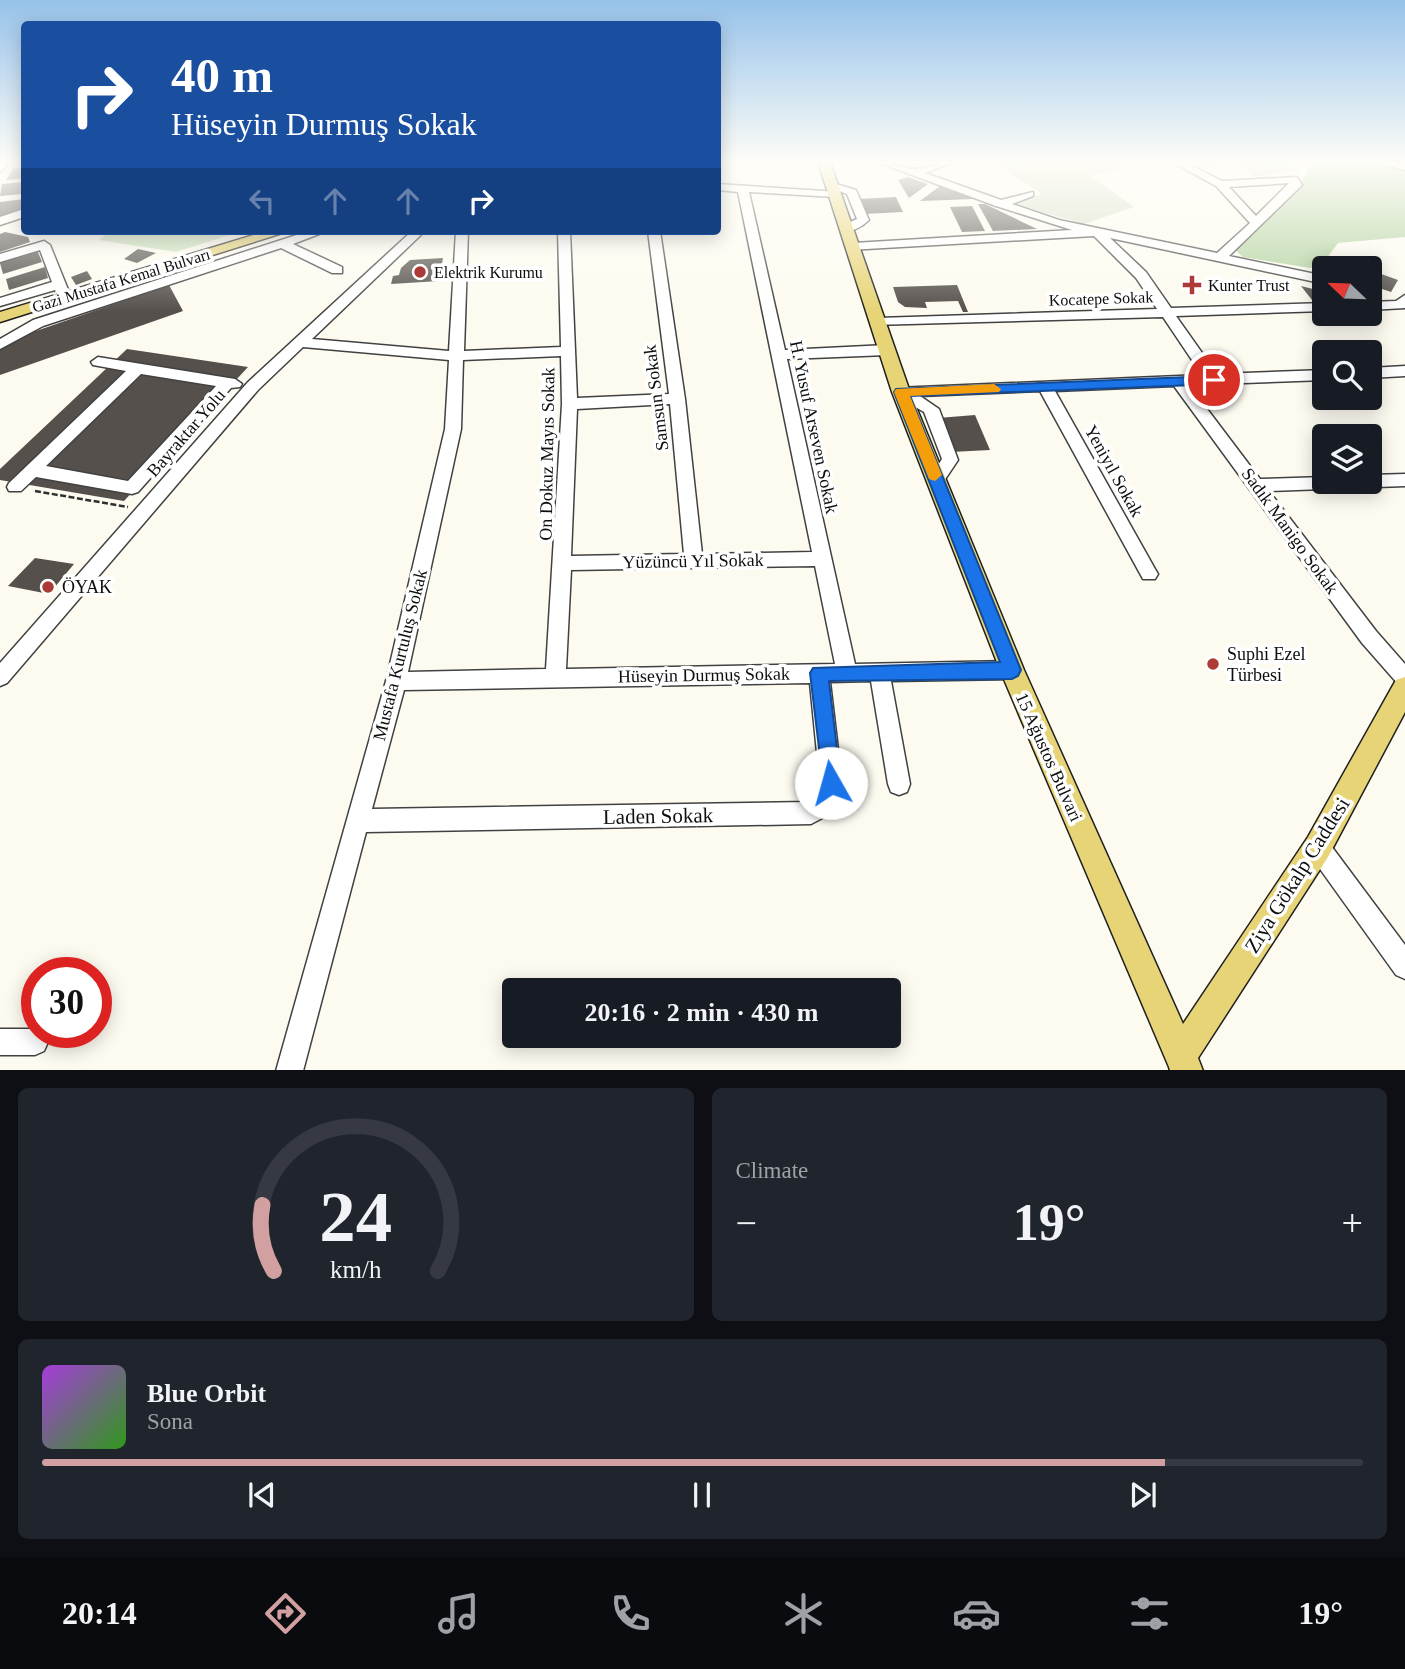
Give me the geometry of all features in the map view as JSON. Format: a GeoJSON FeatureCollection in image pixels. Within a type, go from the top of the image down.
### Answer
{"type":"FeatureCollection","features":[{"type":"Feature","properties":{"kind":"main road","name":"15 Ağustos Bulvari"},"geometry":{"type":"LineString","coordinates":[[841,212],[901,392],[1012,670],[1183,1063]]}},
{"type":"Feature","properties":{"kind":"main road","name":"Gazi Mustafa Kemal Bulvarı"},"geometry":{"type":"LineString","coordinates":[[0,317],[62,290],[171,271],[282,237]]}},
{"type":"Feature","properties":{"kind":"main road","name":"Ziya Gökalp Caddesi"},"geometry":{"type":"LineString","coordinates":[[1183,1063],[1318,847],[1405,688]]}},
{"type":"Feature","properties":{"kind":"street","name":"H. Yusuf Arseven Sokak"},"geometry":{"type":"LineString","coordinates":[[748,212],[847,673]]}},
{"type":"Feature","properties":{"kind":"street"},"geometry":{"type":"LineString","coordinates":[[1023,212],[1056,223],[1312,277]]}},
{"type":"Feature","properties":{"kind":"street"},"geometry":{"type":"LineString","coordinates":[[1246,212],[1256,223]]}},
{"type":"Feature","properties":{"kind":"street"},"geometry":{"type":"LineString","coordinates":[[1221,257],[1268,212]]}},
{"type":"Feature","properties":{"kind":"street"},"geometry":{"type":"LineString","coordinates":[[0,221],[21,214]]}},
{"type":"Feature","properties":{"kind":"street"},"geometry":{"type":"LineString","coordinates":[[850,238],[1097,232],[1140,275],[1214,380]]}},
{"type":"Feature","properties":{"kind":"street","name":"Bayraktar Yolu"},"geometry":{"type":"LineString","coordinates":[[0,677],[253,386],[415,235]]}},
{"type":"Feature","properties":{"kind":"street","name":"Mustafa Kurtuluş Sokak"},"geometry":{"type":"LineString","coordinates":[[289,1070],[396,681],[453,429],[462,235]]}},
{"type":"Feature","properties":{"kind":"street","name":"On Dokuz Mayıs Sokak"},"geometry":{"type":"LineString","coordinates":[[556,678],[564,563],[570,404],[564,235]]}},
{"type":"Feature","properties":{"kind":"street","name":"Samsun Sokak"},"geometry":{"type":"LineString","coordinates":[[655,235],[677,399],[694,561]]}},
{"type":"Feature","properties":{"kind":"street"},"geometry":{"type":"LineString","coordinates":[[282,237],[337,270]]}},
{"type":"Feature","properties":{"kind":"street"},"geometry":{"type":"LineString","coordinates":[[0,258],[44,245],[62,290],[0,302]]}},
{"type":"Feature","properties":{"kind":"street"},"geometry":{"type":"LineString","coordinates":[[0,345],[38,323],[171,271]]}},
{"type":"Feature","properties":{"kind":"street"},"geometry":{"type":"LineString","coordinates":[[1382,298],[1403,304]]}},
{"type":"Feature","properties":{"kind":"street"},"geometry":{"type":"LineString","coordinates":[[1382,305],[1403,304]]}},
{"type":"Feature","properties":{"kind":"street","name":"Kocatepe Sokak"},"geometry":{"type":"LineString","coordinates":[[878,322],[1312,307]]}},
{"type":"Feature","properties":{"kind":"street"},"geometry":{"type":"LineString","coordinates":[[298,342],[457,356],[568,351]]}},
{"type":"Feature","properties":{"kind":"street"},"geometry":{"type":"LineString","coordinates":[[779,355],[887,350]]}},
{"type":"Feature","properties":{"kind":"street"},"geometry":{"type":"LineString","coordinates":[[98,362],[253,386]]}},
{"type":"Feature","properties":{"kind":"street"},"geometry":{"type":"LineString","coordinates":[[15,487],[137,369]]}},
{"type":"Feature","properties":{"kind":"street"},"geometry":{"type":"LineString","coordinates":[[1382,372],[1405,371]]}},
{"type":"Feature","properties":{"kind":"street"},"geometry":{"type":"LineString","coordinates":[[901,392],[1312,376]]}},
{"type":"Feature","properties":{"kind":"street","name":"Sadık Manigo Sokak"},"geometry":{"type":"LineString","coordinates":[[1179,382],[1369,637],[1405,678]]}},
{"type":"Feature","properties":{"kind":"street"},"geometry":{"type":"LineString","coordinates":[[33,470],[132,488],[227,383]]}},
{"type":"Feature","properties":{"kind":"street","name":"Yeniyıl Sokak"},"geometry":{"type":"LineString","coordinates":[[1045,387],[1149,574]]}},
{"type":"Feature","properties":{"kind":"street"},"geometry":{"type":"LineString","coordinates":[[570,404],[677,399]]}},
{"type":"Feature","properties":{"kind":"street"},"geometry":{"type":"LineString","coordinates":[[1256,485],[1405,480]]}},
{"type":"Feature","properties":{"kind":"street","name":"Yüzüncü Yıl Sokak"},"geometry":{"type":"LineString","coordinates":[[564,563],[822,559]]}},
{"type":"Feature","properties":{"kind":"street","name":"Hüseyin Durmuş Sokak"},"geometry":{"type":"LineString","coordinates":[[396,681],[1012,670]]}},
{"type":"Feature","properties":{"kind":"street","name":"Laden Sokak"},"geometry":{"type":"LineString","coordinates":[[358,821],[811,813],[822,806],[831,783],[819,673]]}},
{"type":"Feature","properties":{"kind":"street"},"geometry":{"type":"LineString","coordinates":[[880,673],[899,783]]}},
{"type":"Feature","properties":{"kind":"street"},"geometry":{"type":"LineString","coordinates":[[1318,847],[1405,966]]}},
{"type":"Feature","properties":{"kind":"street"},"geometry":{"type":"LineString","coordinates":[[0,1042],[21,1041]]}},
{"type":"Feature","properties":{"kind":"path"},"geometry":{"type":"LineString","coordinates":[[15,487],[145,510]]}},
{"type":"Feature","properties":{"kind":"green space"},"geometry":{"type":"Polygon","coordinates":[[[1042,212],[1119,212],[1084,224],[1042,212]]]}},
{"type":"Feature","properties":{"kind":"green space"},"geometry":{"type":"Polygon","coordinates":[[[1276,212],[1405,212],[1405,237],[1338,243],[1328,256],[1312,256],[1312,268],[1243,257],[1235,250],[1276,212]]]}},
{"type":"Feature","properties":{"kind":"green space"},"geometry":{"type":"Polygon","coordinates":[[[106,235],[229,235],[176,252],[99,240],[106,235]]]}},
{"type":"Feature","properties":{"kind":"building"},"geometry":{"type":"Polygon","coordinates":[[[863,212],[903,212],[864,214],[863,212]]]}},
{"type":"Feature","properties":{"kind":"building"},"geometry":{"type":"Polygon","coordinates":[[[952,212],[975,212],[985,231],[962,232],[952,212]]]}},
{"type":"Feature","properties":{"kind":"building"},"geometry":{"type":"Polygon","coordinates":[[[982,212],[1002,212],[1037,229],[993,231],[982,212]]]}},
{"type":"Feature","properties":{"kind":"building"},"geometry":{"type":"Polygon","coordinates":[[[5,232],[28,237],[30,242],[0,252],[0,234],[5,232]]]}},
{"type":"Feature","properties":{"kind":"building"},"geometry":{"type":"Polygon","coordinates":[[[138,249],[156,253],[137,263],[124,259],[138,249]]]}},
{"type":"Feature","properties":{"kind":"building"},"geometry":{"type":"Polygon","coordinates":[[[38,252],[42,262],[3,274],[0,263],[38,252]]]}},
{"type":"Feature","properties":{"kind":"building","name":"Elektrik Kurumu"},"geometry":{"type":"Polygon","coordinates":[[[443,258],[439,281],[391,284],[393,276],[399,275],[401,268],[410,260],[443,258]]]}},
{"type":"Feature","properties":{"kind":"building"},"geometry":{"type":"Polygon","coordinates":[[[45,267],[48,278],[9,290],[6,279],[45,267]]]}},
{"type":"Feature","properties":{"kind":"building"},"geometry":{"type":"Polygon","coordinates":[[[87,271],[92,279],[76,285],[71,277],[87,271]]]}},
{"type":"Feature","properties":{"kind":"building"},"geometry":{"type":"Polygon","coordinates":[[[1382,274],[1398,280],[1391,292],[1382,289],[1382,274]]]}},
{"type":"Feature","properties":{"kind":"building"},"geometry":{"type":"Polygon","coordinates":[[[169,285],[183,311],[0,375],[0,350],[10,340],[169,285]]]}},
{"type":"Feature","properties":{"kind":"building"},"geometry":{"type":"Polygon","coordinates":[[[957,285],[968,312],[963,312],[958,301],[925,302],[927,308],[905,307],[898,302],[893,287],[957,285]]]}},
{"type":"Feature","properties":{"kind":"building"},"geometry":{"type":"Polygon","coordinates":[[[1301,286],[1312,289],[1312,300],[1301,286]]]}},
{"type":"Feature","properties":{"kind":"building"},"geometry":{"type":"Polygon","coordinates":[[[127,349],[248,367],[124,501],[0,480],[0,469],[127,349]]]}},
{"type":"Feature","properties":{"kind":"building"},"geometry":{"type":"Polygon","coordinates":[[[975,415],[990,450],[951,452],[938,418],[975,415]]]}},
{"type":"Feature","properties":{"kind":"building"},"geometry":{"type":"Polygon","coordinates":[[[35,558],[74,564],[49,594],[8,586],[35,558]]]}},
{"type":"Feature","properties":{"kind":"slow traffic"},"geometry":{"type":"LineString","coordinates":[[935,475],[901,392],[994,389]]}},
{"type":"Feature","properties":{"kind":"place","name":"Elektrik Kurumu"},"geometry":{"type":"Point","coordinates":[420,272]}},
{"type":"Feature","properties":{"kind":"place","name":"Kunter Trust"},"geometry":{"type":"Point","coordinates":[1192,285]}},
{"type":"Feature","properties":{"kind":"place","name":"ÖYAK"},"geometry":{"type":"Point","coordinates":[48,587]}},
{"type":"Feature","properties":{"kind":"place","name":"Suphi Ezel Türbesi"},"geometry":{"type":"Point","coordinates":[1213,664]}},
{"type":"Feature","properties":{"kind":"route"},"geometry":{"type":"LineString","coordinates":[[831,783],[819,673],[1012,670],[901,392],[1214,380]]}}]}
